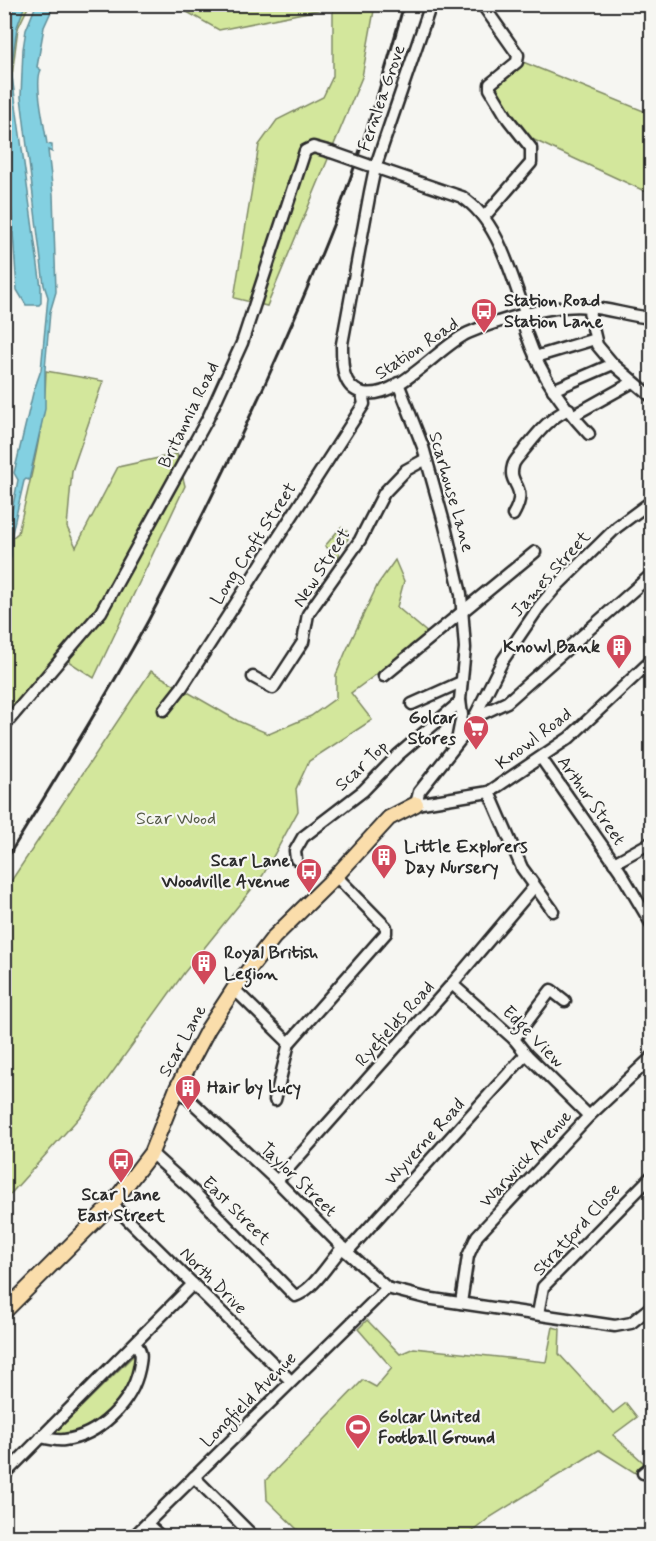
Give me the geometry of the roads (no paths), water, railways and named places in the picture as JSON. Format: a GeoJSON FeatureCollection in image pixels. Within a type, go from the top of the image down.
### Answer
{"type":"FeatureCollection","features":[{"type":"Feature","properties":{"kind":"main road","name":"Scar Lane"},"geometry":{"type":"LineString","coordinates":[[4,1312],[112,1204],[151,1153],[177,1088],[208,1029],[234,989],[274,937],[336,876],[389,818],[416,804]]}},
{"type":"Feature","properties":{"kind":"street","name":"Fernlea Grove"},"geometry":{"type":"LineString","coordinates":[[372,167],[431,4]]}},
{"type":"Feature","properties":{"kind":"street"},"geometry":{"type":"LineString","coordinates":[[482,4],[518,55],[517,62],[490,84],[490,89],[508,119],[531,148],[531,163],[484,217]]}},
{"type":"Feature","properties":{"kind":"street","name":"Britannia Road"},"geometry":{"type":"LineString","coordinates":[[4,726],[101,612],[208,418],[242,343],[305,150],[313,147],[331,152],[462,197],[476,206],[492,228],[523,315],[527,338],[541,371],[553,390],[590,434]]}},
{"type":"Feature","properties":{"kind":"street","name":"Station Road"},"geometry":{"type":"LineString","coordinates":[[372,167],[342,344],[342,368],[345,376],[349,385],[362,393],[381,393],[467,333],[523,315],[561,306],[588,307],[651,318]]}},
{"type":"Feature","properties":{"kind":"street"},"geometry":{"type":"LineString","coordinates":[[588,307],[597,345],[613,364],[651,397]]}},
{"type":"Feature","properties":{"kind":"street"},"geometry":{"type":"LineString","coordinates":[[535,357],[595,339]]}},
{"type":"Feature","properties":{"kind":"street"},"geometry":{"type":"LineString","coordinates":[[553,390],[613,364]]}},
{"type":"Feature","properties":{"kind":"street"},"geometry":{"type":"LineString","coordinates":[[513,515],[520,503],[520,494],[513,477],[513,465],[544,426],[557,415],[571,412],[633,382]]}},
{"type":"Feature","properties":{"kind":"street","name":"Scarhouse Lane"},"geometry":{"type":"LineString","coordinates":[[398,383],[426,459],[461,594],[465,648],[460,700],[462,716],[456,744]]}},
{"type":"Feature","properties":{"kind":"street","name":"Long Croft Street"},"geometry":{"type":"LineString","coordinates":[[164,710],[182,687],[364,404],[362,393]]}},
{"type":"Feature","properties":{"kind":"street","name":"New Street"},"geometry":{"type":"LineString","coordinates":[[253,677],[273,688],[303,642],[308,614],[360,540],[384,494],[406,470],[426,459]]}},
{"type":"Feature","properties":{"kind":"street","name":"James Street"},"geometry":{"type":"LineString","coordinates":[[416,804],[419,792],[468,730],[503,660],[539,607],[555,588],[617,527],[651,501]]}},
{"type":"Feature","properties":{"kind":"street"},"geometry":{"type":"LineString","coordinates":[[384,676],[535,552]]}},
{"type":"Feature","properties":{"kind":"street"},"geometry":{"type":"LineString","coordinates":[[473,718],[507,702],[651,574]]}},
{"type":"Feature","properties":{"kind":"street","name":"Knowl Road"},"geometry":{"type":"LineString","coordinates":[[416,804],[489,792],[569,738],[651,660]]}},
{"type":"Feature","properties":{"kind":"street"},"geometry":{"type":"LineString","coordinates":[[412,704],[461,682]]}},
{"type":"Feature","properties":{"kind":"street","name":"Scar Top"},"geometry":{"type":"LineString","coordinates":[[296,859],[295,851],[303,837],[363,791],[398,755],[460,700]]}},
{"type":"Feature","properties":{"kind":"street","name":"Arthur Street"},"geometry":{"type":"LineString","coordinates":[[541,758],[614,862],[651,925]]}},
{"type":"Feature","properties":{"kind":"street"},"geometry":{"type":"LineString","coordinates":[[489,792],[518,860],[534,887],[553,911]]}},
{"type":"Feature","properties":{"kind":"street"},"geometry":{"type":"LineString","coordinates":[[614,862],[651,842]]}},
{"type":"Feature","properties":{"kind":"street"},"geometry":{"type":"LineString","coordinates":[[275,1100],[289,1043],[386,933],[386,927],[336,876]]}},
{"type":"Feature","properties":{"kind":"street","name":"Ryefields Road"},"geometry":{"type":"LineString","coordinates":[[277,1180],[452,984],[534,887]]}},
{"type":"Feature","properties":{"kind":"street","name":"Edge View"},"geometry":{"type":"LineString","coordinates":[[452,984],[514,1039],[588,1116]]}},
{"type":"Feature","properties":{"kind":"street"},"geometry":{"type":"LineString","coordinates":[[234,989],[289,1043]]}},
{"type":"Feature","properties":{"kind":"street"},"geometry":{"type":"LineString","coordinates":[[514,1039],[551,990],[565,1001]]}},
{"type":"Feature","properties":{"kind":"street","name":"Wyverne Road"},"geometry":{"type":"LineString","coordinates":[[318,1278],[526,1054]]}},
{"type":"Feature","properties":{"kind":"street","name":"Warwick Avenue"},"geometry":{"type":"LineString","coordinates":[[461,1303],[468,1256],[477,1236],[588,1116],[651,1056]]}},
{"type":"Feature","properties":{"kind":"street","name":"Taylor Street"},"geometry":{"type":"LineString","coordinates":[[177,1088],[277,1180],[345,1250],[387,1288],[461,1303]]}},
{"type":"Feature","properties":{"kind":"street","name":"East Street"},"geometry":{"type":"LineString","coordinates":[[151,1153],[194,1191],[295,1296],[303,1293],[318,1278]]}},
{"type":"Feature","properties":{"kind":"street","name":"Stratford Close"},"geometry":{"type":"LineString","coordinates":[[538,1314],[543,1287],[651,1176]]}},
{"type":"Feature","properties":{"kind":"street","name":"North Drive"},"geometry":{"type":"LineString","coordinates":[[112,1204],[291,1381]]}},
{"type":"Feature","properties":{"kind":"street"},"geometry":{"type":"LineString","coordinates":[[4,1475],[193,1284]]}},
{"type":"Feature","properties":{"kind":"street","name":"Longfield Avenue"},"geometry":{"type":"LineString","coordinates":[[134,1536],[387,1288]]}},
{"type":"Feature","properties":{"kind":"street"},"geometry":{"type":"LineString","coordinates":[[461,1303],[615,1326],[631,1323],[651,1306]]}},
{"type":"Feature","properties":{"kind":"street"},"geometry":{"type":"LineString","coordinates":[[41,1437],[63,1440],[76,1437],[100,1425],[112,1415],[135,1384],[142,1354],[140,1348],[135,1344]]}},
{"type":"Feature","properties":{"kind":"street"},"geometry":{"type":"LineString","coordinates":[[194,1477],[253,1536]]}},
{"type":"Feature","properties":{"kind":"street"},"geometry":{"type":"LineString","coordinates":[[147,1524],[160,1536]]}},
{"type":"Feature","properties":{"kind":"water"},"geometry":{"type":"Polygon","coordinates":[[[14,5],[25,5],[17,27],[11,69],[41,287],[39,305],[26,305],[17,290],[5,88],[7,43],[14,5]]]}},
{"type":"Feature","properties":{"kind":"water"},"geometry":{"type":"Polygon","coordinates":[[[36,5],[54,5],[44,27],[37,67],[41,70],[39,95],[47,144],[52,145],[52,152],[48,150],[53,194],[56,292],[50,312],[45,369],[45,409],[29,480],[24,481],[12,533],[11,557],[5,577],[5,534],[8,531],[18,480],[14,473],[33,393],[41,370],[48,297],[44,285],[21,97],[26,30],[36,5]]]}},
{"type":"Feature","properties":{"kind":"railway"},"geometry":{"type":"LineString","coordinates":[[4,863],[96,713],[148,621],[251,416],[307,290],[337,215],[368,125],[404,4]]}},
{"type":"Feature","properties":{"kind":"place","name":"Station Road Station Lane"},"geometry":{"type":"Point","coordinates":[484,334]}},
{"type":"Feature","properties":{"kind":"place","name":"Knowl Bank"},"geometry":{"type":"Point","coordinates":[619,670]}},
{"type":"Feature","properties":{"kind":"place","name":"Golcar Stores"},"geometry":{"type":"Point","coordinates":[476,751]}},
{"type":"Feature","properties":{"kind":"place","name":"Little Explorers Day Nursery"},"geometry":{"type":"Point","coordinates":[384,880]}},
{"type":"Feature","properties":{"kind":"place","name":"Scar Lane Woodville Avenue"},"geometry":{"type":"Point","coordinates":[309,894]}},
{"type":"Feature","properties":{"kind":"place","name":"Royal British Legion"},"geometry":{"type":"Point","coordinates":[204,986]}},
{"type":"Feature","properties":{"kind":"place","name":"Hair by Lucy"},"geometry":{"type":"Point","coordinates":[188,1111]}},
{"type":"Feature","properties":{"kind":"place","name":"Scar Lane East Street"},"geometry":{"type":"Point","coordinates":[121,1184]}},
{"type":"Feature","properties":{"kind":"place","name":"Golcar United Football Ground"},"geometry":{"type":"Point","coordinates":[358,1450]}},
{"type":"Feature","properties":{"kind":"park label","name":"Scar Wood"},"geometry":{"type":"Point","coordinates":[176,819]}}]}
